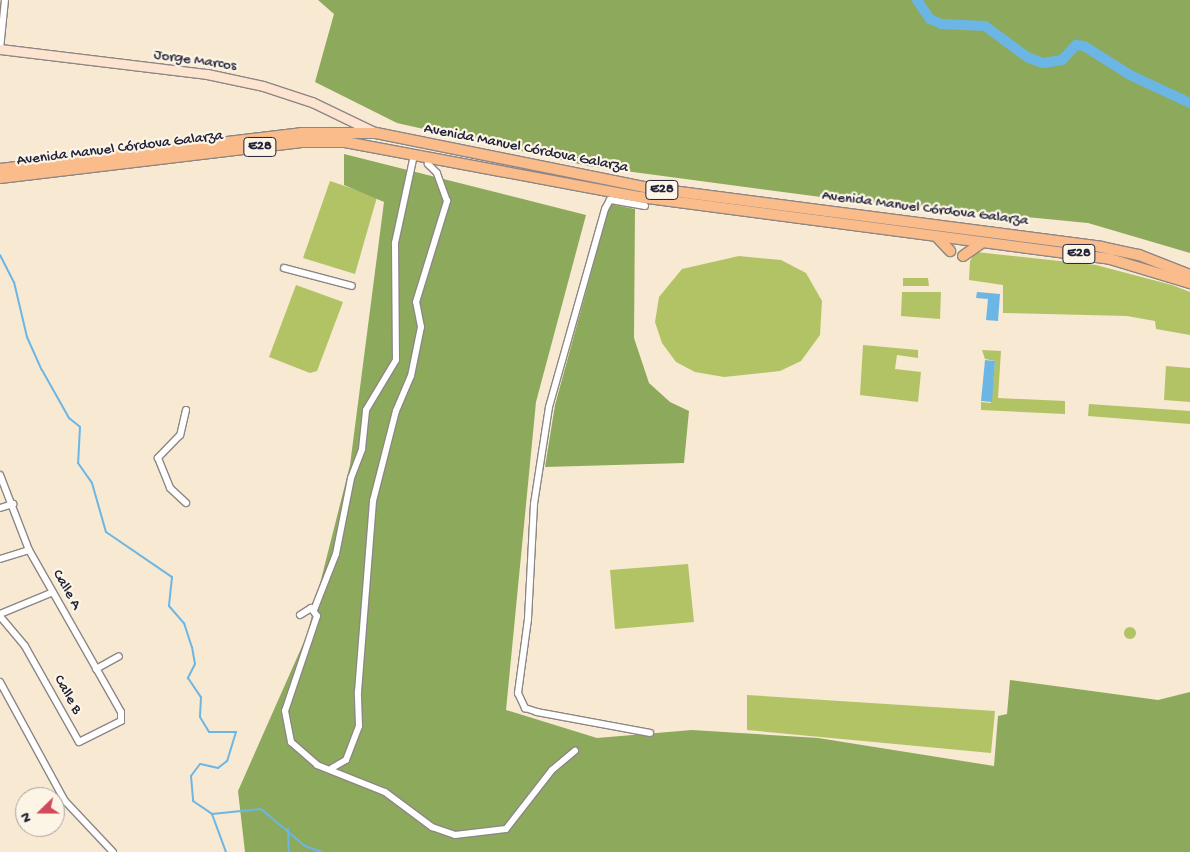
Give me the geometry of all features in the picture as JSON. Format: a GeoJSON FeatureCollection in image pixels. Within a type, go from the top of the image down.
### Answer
{"type":"FeatureCollection","features":[{"type":"Feature","properties":{"kind":"main road","name":"Jorge Marcos"},"geometry":{"type":"LineString","coordinates":[[0,49],[226,78],[312,102],[376,133]]}},
{"type":"Feature","properties":{"kind":"main road","name":"Avenida Manuel Córdova Galarza"},"geometry":{"type":"LineString","coordinates":[[0,178],[139,159],[301,133],[376,133],[648,188],[1101,247],[1138,255],[1190,275]]}},
{"type":"Feature","properties":{"kind":"main road","name":"Avenida Manuel Córdova Galarza"},"geometry":{"type":"LineString","coordinates":[[0,169],[139,159],[300,142],[345,142],[428,154],[544,181],[938,238],[1110,259],[1190,283]]}},
{"type":"Feature","properties":{"kind":"main road"},"geometry":{"type":"LineString","coordinates":[[938,238],[950,251]]}},
{"type":"Feature","properties":{"kind":"main road"},"geometry":{"type":"LineString","coordinates":[[963,256],[982,244]]}},
{"type":"Feature","properties":{"kind":"street"},"geometry":{"type":"LineString","coordinates":[[0,49],[5,0]]}},
{"type":"Feature","properties":{"kind":"street"},"geometry":{"type":"LineString","coordinates":[[413,160],[395,243],[396,360],[366,410],[362,449],[351,478],[336,554],[314,610],[314,634],[300,663],[284,722],[302,755],[385,792],[432,827],[455,834],[506,829],[552,770],[575,751]]}},
{"type":"Feature","properties":{"kind":"street"},"geometry":{"type":"LineString","coordinates":[[332,768],[346,760],[359,726],[358,692],[373,501],[396,410],[412,376],[421,327],[416,302],[447,201],[437,173],[428,164]]}},
{"type":"Feature","properties":{"kind":"street"},"geometry":{"type":"LineString","coordinates":[[645,206],[610,200],[604,209],[549,407],[534,504],[528,620],[518,693],[525,708],[537,712],[650,733]]}},
{"type":"Feature","properties":{"kind":"street"},"geometry":{"type":"LineString","coordinates":[[284,268],[352,286]]}},
{"type":"Feature","properties":{"kind":"street"},"geometry":{"type":"LineString","coordinates":[[186,410],[180,435],[158,458],[170,488],[186,503]]}},
{"type":"Feature","properties":{"kind":"street","name":"Calle A"},"geometry":{"type":"LineString","coordinates":[[0,475],[13,504],[28,550],[121,712]]}},
{"type":"Feature","properties":{"kind":"street"},"geometry":{"type":"LineString","coordinates":[[0,508],[13,504]]}},
{"type":"Feature","properties":{"kind":"street"},"geometry":{"type":"LineString","coordinates":[[0,558],[28,550]]}},
{"type":"Feature","properties":{"kind":"street"},"geometry":{"type":"LineString","coordinates":[[0,615],[53,592]]}},
{"type":"Feature","properties":{"kind":"street"},"geometry":{"type":"LineString","coordinates":[[300,615],[314,610]]}},
{"type":"Feature","properties":{"kind":"street","name":"Calle B"},"geometry":{"type":"LineString","coordinates":[[0,615],[25,646],[80,742],[121,721],[121,712]]}},
{"type":"Feature","properties":{"kind":"street"},"geometry":{"type":"LineString","coordinates":[[96,669],[118,656]]}},
{"type":"Feature","properties":{"kind":"street"},"geometry":{"type":"LineString","coordinates":[[0,682],[65,801],[113,852]]}},
{"type":"Feature","properties":{"kind":"green space"},"geometry":{"type":"Polygon","coordinates":[[[318,0],[1190,0],[1190,253],[1088,223],[821,197],[588,166],[397,123],[315,82],[334,14],[318,0]]]}},
{"type":"Feature","properties":{"kind":"green space"},"geometry":{"type":"Polygon","coordinates":[[[344,154],[586,215],[536,402],[506,710],[597,738],[692,730],[818,738],[994,766],[998,716],[1007,714],[1010,680],[1158,700],[1190,692],[1190,852],[245,852],[238,791],[307,635],[350,465],[384,202],[344,185],[344,154]]]}},
{"type":"Feature","properties":{"kind":"green space"},"geometry":{"type":"Polygon","coordinates":[[[330,181],[377,197],[355,274],[303,258],[330,181]]]}},
{"type":"Feature","properties":{"kind":"green space"},"geometry":{"type":"Polygon","coordinates":[[[610,204],[635,209],[634,338],[649,383],[670,402],[689,411],[684,463],[545,467],[555,405],[610,204]]]}},
{"type":"Feature","properties":{"kind":"green space"},"geometry":{"type":"Polygon","coordinates":[[[976,252],[1096,265],[1172,285],[1190,292],[1190,335],[1156,329],[1155,321],[1127,316],[1003,313],[1003,285],[969,280],[970,261],[976,252]]]}},
{"type":"Feature","properties":{"kind":"green space"},"geometry":{"type":"Polygon","coordinates":[[[739,256],[781,260],[806,273],[822,301],[820,335],[801,361],[780,371],[724,377],[695,372],[676,362],[662,343],[655,322],[659,297],[682,269],[739,256]]]}},
{"type":"Feature","properties":{"kind":"green space"},"geometry":{"type":"Polygon","coordinates":[[[903,278],[928,278],[929,286],[903,286],[903,278]]]}},
{"type":"Feature","properties":{"kind":"green space"},"geometry":{"type":"Polygon","coordinates":[[[296,285],[343,302],[317,371],[310,373],[269,357],[296,285]]]}},
{"type":"Feature","properties":{"kind":"green space"},"geometry":{"type":"Polygon","coordinates":[[[902,292],[941,292],[940,319],[901,316],[902,292]]]}},
{"type":"Feature","properties":{"kind":"green space"},"geometry":{"type":"Polygon","coordinates":[[[863,345],[918,350],[918,358],[897,355],[895,369],[921,372],[918,402],[860,395],[863,345]]]}},
{"type":"Feature","properties":{"kind":"green space"},"geometry":{"type":"Polygon","coordinates":[[[982,350],[1001,351],[998,398],[1065,401],[1065,414],[981,410],[981,402],[991,403],[995,361],[985,359],[982,350]]]}},
{"type":"Feature","properties":{"kind":"green space"},"geometry":{"type":"Polygon","coordinates":[[[1166,366],[1190,368],[1190,402],[1164,400],[1166,366]]]}},
{"type":"Feature","properties":{"kind":"green space"},"geometry":{"type":"Polygon","coordinates":[[[1089,404],[1190,411],[1190,424],[1088,416],[1089,404]]]}},
{"type":"Feature","properties":{"kind":"green space"},"geometry":{"type":"Polygon","coordinates":[[[688,564],[694,622],[615,629],[610,570],[688,564]]]}},
{"type":"Feature","properties":{"kind":"green space"},"geometry":{"type":"Polygon","coordinates":[[[1130,627],[1136,633],[1130,639],[1124,633],[1130,627]]]}},
{"type":"Feature","properties":{"kind":"green space"},"geometry":{"type":"Polygon","coordinates":[[[747,695],[995,711],[991,753],[747,730],[747,695]]]}},
{"type":"Feature","properties":{"kind":"water"},"geometry":{"type":"Polygon","coordinates":[[[977,292],[1000,294],[998,321],[986,320],[988,299],[976,298],[977,292]]]}},
{"type":"Feature","properties":{"kind":"water"},"geometry":{"type":"Polygon","coordinates":[[[985,360],[995,361],[992,402],[981,401],[985,360]]]}},
{"type":"Feature","properties":{"kind":"waterway"},"geometry":{"type":"LineString","coordinates":[[917,0],[930,19],[942,24],[985,26],[1027,57],[1043,63],[1062,60],[1076,45],[1084,46],[1130,75],[1190,103]]}},
{"type":"Feature","properties":{"kind":"waterway"},"geometry":{"type":"LineString","coordinates":[[0,255],[14,282],[27,337],[42,370],[69,418],[80,427],[78,463],[92,483],[106,532],[172,577],[169,606],[184,623],[192,647],[195,664],[188,678],[201,697],[200,717],[209,732],[236,732],[227,761],[218,768],[200,764],[191,776],[193,801],[212,814],[226,852]]}},
{"type":"Feature","properties":{"kind":"waterway"},"geometry":{"type":"LineString","coordinates":[[212,814],[261,809],[305,846],[322,852]]}},
{"type":"Feature","properties":{"kind":"waterway"},"geometry":{"type":"LineString","coordinates":[[288,829],[289,852]]}}]}
